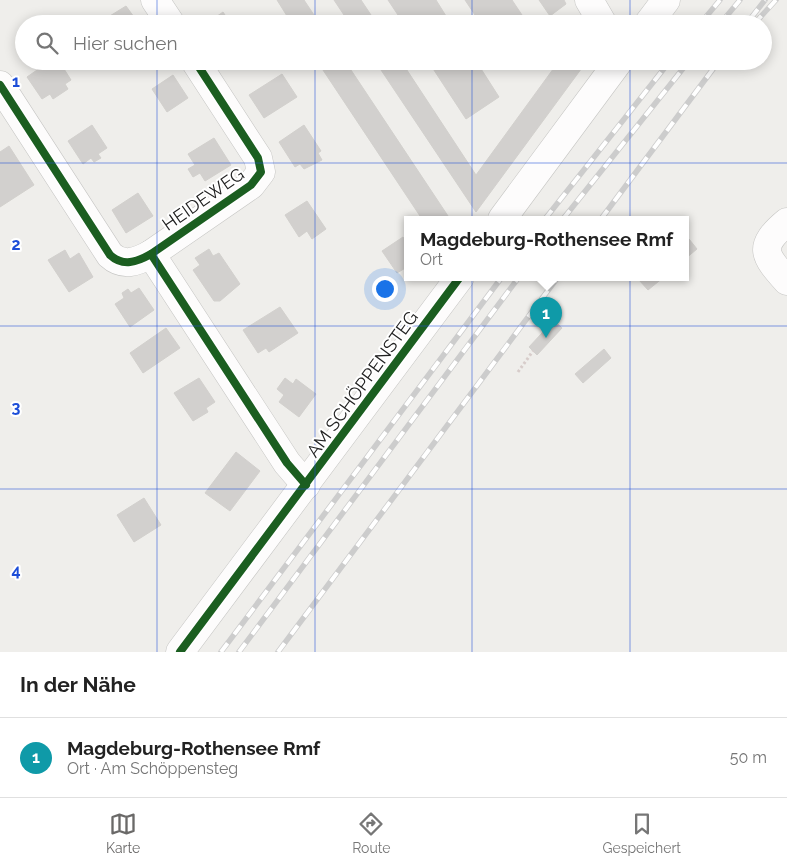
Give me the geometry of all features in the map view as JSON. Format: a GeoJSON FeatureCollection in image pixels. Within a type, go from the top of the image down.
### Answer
{"type":"FeatureCollection","features":[{"type":"Feature","properties":{"kind":"street"},"geometry":{"type":"LineString","coordinates":[[156,0],[165,15]]}},
{"type":"Feature","properties":{"kind":"street"},"geometry":{"type":"LineString","coordinates":[[589,0],[598,15]]}},
{"type":"Feature","properties":{"kind":"street"},"geometry":{"type":"LineString","coordinates":[[655,15],[666,0]]}},
{"type":"Feature","properties":{"kind":"street","name":"HEIDEWEG"},"geometry":{"type":"LineString","coordinates":[[0,85],[110,255],[126,263],[151,254],[251,185],[261,172],[258,158],[201,70]]}},
{"type":"Feature","properties":{"kind":"street"},"geometry":{"type":"LineString","coordinates":[[504,216],[612,70]]}},
{"type":"Feature","properties":{"kind":"street"},"geometry":{"type":"LineString","coordinates":[[787,222],[770,237],[767,250],[769,260],[787,281]]}},
{"type":"Feature","properties":{"kind":"street"},"geometry":{"type":"LineString","coordinates":[[151,254],[287,464],[306,485]]}},
{"type":"Feature","properties":{"kind":"street","name":"AM SCHÖPPENSTEG"},"geometry":{"type":"LineString","coordinates":[[180,652],[457,281]]}},
{"type":"Feature","properties":{"kind":"path"},"geometry":{"type":"LineString","coordinates":[[518,372],[533,351]]}},
{"type":"Feature","properties":{"kind":"building"},"geometry":{"type":"Polygon","coordinates":[[[277,0],[304,0],[314,15],[286,15],[277,0]]]}},
{"type":"Feature","properties":{"kind":"building"},"geometry":{"type":"Polygon","coordinates":[[[334,0],[361,0],[371,15],[344,15],[334,0]]]}},
{"type":"Feature","properties":{"kind":"building"},"geometry":{"type":"Polygon","coordinates":[[[388,0],[436,0],[445,15],[398,15],[388,0]]]}},
{"type":"Feature","properties":{"kind":"building"},"geometry":{"type":"Polygon","coordinates":[[[465,0],[512,0],[522,15],[475,15],[465,0]]]}},
{"type":"Feature","properties":{"kind":"building"},"geometry":{"type":"Polygon","coordinates":[[[539,0],[564,0],[566,4],[549,15],[539,0]]]}},
{"type":"Feature","properties":{"kind":"building"},"geometry":{"type":"Polygon","coordinates":[[[126,6],[132,15],[111,15],[126,6]]]}},
{"type":"Feature","properties":{"kind":"building"},"geometry":{"type":"Polygon","coordinates":[[[37,70],[65,70],[71,80],[65,84],[68,89],[53,99],[50,94],[42,99],[27,77],[37,70]]]}},
{"type":"Feature","properties":{"kind":"building"},"geometry":{"type":"Polygon","coordinates":[[[323,70],[351,70],[448,216],[420,216],[323,70]]]}},
{"type":"Feature","properties":{"kind":"building"},"geometry":{"type":"Polygon","coordinates":[[[381,70],[407,70],[476,175],[552,70],[580,70],[476,212],[381,70]]]}},
{"type":"Feature","properties":{"kind":"building"},"geometry":{"type":"Polygon","coordinates":[[[434,70],[482,70],[499,97],[466,119],[434,70]]]}},
{"type":"Feature","properties":{"kind":"building"},"geometry":{"type":"Polygon","coordinates":[[[282,74],[297,97],[264,118],[249,95],[282,74]]]}},
{"type":"Feature","properties":{"kind":"building"},"geometry":{"type":"Polygon","coordinates":[[[173,75],[188,98],[167,112],[152,89],[173,75]]]}},
{"type":"Feature","properties":{"kind":"building"},"geometry":{"type":"Polygon","coordinates":[[[92,125],[107,148],[98,154],[101,158],[94,162],[91,158],[83,164],[68,141],[92,125]]]}},
{"type":"Feature","properties":{"kind":"building"},"geometry":{"type":"Polygon","coordinates":[[[304,125],[321,151],[318,153],[322,160],[304,169],[300,164],[295,167],[279,142],[304,125]]]}},
{"type":"Feature","properties":{"kind":"building"},"geometry":{"type":"Polygon","coordinates":[[[214,138],[231,165],[205,181],[200,173],[193,177],[188,169],[195,165],[188,154],[214,138]]]}},
{"type":"Feature","properties":{"kind":"building"},"geometry":{"type":"Polygon","coordinates":[[[9,146],[34,185],[0,207],[0,152],[9,146]]]}},
{"type":"Feature","properties":{"kind":"building"},"geometry":{"type":"Polygon","coordinates":[[[138,193],[153,216],[126,233],[112,210],[138,193]]]}},
{"type":"Feature","properties":{"kind":"building"},"geometry":{"type":"Polygon","coordinates":[[[307,201],[326,229],[312,239],[307,231],[299,237],[285,215],[307,201]]]}},
{"type":"Feature","properties":{"kind":"building"},"geometry":{"type":"Polygon","coordinates":[[[403,237],[404,269],[397,273],[382,251],[403,237]]]}},
{"type":"Feature","properties":{"kind":"building"},"geometry":{"type":"Polygon","coordinates":[[[689,239],[697,249],[689,256],[689,239]]]}},
{"type":"Feature","properties":{"kind":"building"},"geometry":{"type":"Polygon","coordinates":[[[209,249],[213,256],[219,253],[240,284],[220,301],[214,301],[193,270],[200,265],[195,258],[209,249]]]}},
{"type":"Feature","properties":{"kind":"building"},"geometry":{"type":"Polygon","coordinates":[[[65,250],[70,259],[79,253],[93,277],[69,292],[48,260],[65,250]]]}},
{"type":"Feature","properties":{"kind":"building"},"geometry":{"type":"Polygon","coordinates":[[[640,281],[659,281],[648,290],[640,281]]]}},
{"type":"Feature","properties":{"kind":"building"},"geometry":{"type":"Polygon","coordinates":[[[139,288],[154,310],[130,327],[115,304],[124,298],[122,293],[128,289],[131,293],[139,288]]]}},
{"type":"Feature","properties":{"kind":"building"},"geometry":{"type":"Polygon","coordinates":[[[280,307],[298,333],[269,352],[266,348],[258,353],[243,330],[280,307]]]}},
{"type":"Feature","properties":{"kind":"building"},"geometry":{"type":"Polygon","coordinates":[[[554,320],[562,328],[537,355],[529,347],[554,320]]]}},
{"type":"Feature","properties":{"kind":"building"},"geometry":{"type":"Polygon","coordinates":[[[166,328],[180,348],[143,373],[130,353],[166,328]]]}},
{"type":"Feature","properties":{"kind":"building"},"geometry":{"type":"Polygon","coordinates":[[[604,349],[611,358],[583,383],[575,374],[604,349]]]}},
{"type":"Feature","properties":{"kind":"building"},"geometry":{"type":"Polygon","coordinates":[[[199,378],[215,402],[206,408],[208,412],[193,421],[174,393],[199,378]]]}},
{"type":"Feature","properties":{"kind":"building"},"geometry":{"type":"Polygon","coordinates":[[[285,378],[293,384],[296,379],[316,394],[299,417],[279,402],[284,395],[277,389],[285,378]]]}},
{"type":"Feature","properties":{"kind":"building"},"geometry":{"type":"Polygon","coordinates":[[[236,452],[260,471],[230,511],[205,493],[236,452]]]}},
{"type":"Feature","properties":{"kind":"building"},"geometry":{"type":"Polygon","coordinates":[[[144,498],[161,525],[134,542],[117,515],[144,498]]]}},
{"type":"Feature","properties":{"kind":"railway"},"geometry":{"type":"LineString","coordinates":[[708,15],[720,0]]}},
{"type":"Feature","properties":{"kind":"railway"},"geometry":{"type":"LineString","coordinates":[[728,15],[740,0]]}},
{"type":"Feature","properties":{"kind":"railway"},"geometry":{"type":"LineString","coordinates":[[753,15],[765,0]]}},
{"type":"Feature","properties":{"kind":"railway"},"geometry":{"type":"LineString","coordinates":[[762,15],[776,0]]}},
{"type":"Feature","properties":{"kind":"railway"},"geometry":{"type":"LineString","coordinates":[[547,216],[663,70]]}},
{"type":"Feature","properties":{"kind":"railway"},"geometry":{"type":"LineString","coordinates":[[565,216],[682,70]]}},
{"type":"Feature","properties":{"kind":"railway"},"geometry":{"type":"LineString","coordinates":[[603,216],[712,70]]}},
{"type":"Feature","properties":{"kind":"railway"},"geometry":{"type":"LineString","coordinates":[[221,652],[499,281]]}},
{"type":"Feature","properties":{"kind":"railway"},"geometry":{"type":"LineString","coordinates":[[239,652],[516,281]]}},
{"type":"Feature","properties":{"kind":"railway"},"geometry":{"type":"LineString","coordinates":[[278,652],[555,281]]}},
{"type":"Feature","properties":{"kind":"cycle path"},"geometry":{"type":"LineString","coordinates":[[151,254],[251,185],[261,172],[258,158],[201,70]]}},
{"type":"Feature","properties":{"kind":"cycle path"},"geometry":{"type":"LineString","coordinates":[[0,85],[110,255],[120,261],[130,262],[151,254],[287,463],[306,485]]}},
{"type":"Feature","properties":{"kind":"cycle path"},"geometry":{"type":"LineString","coordinates":[[180,652],[457,281]]}},
{"type":"Feature","properties":{"kind":"place","name":"Magdeburg-Rothensee Rmf"},"geometry":{"type":"Point","coordinates":[546,338]}}]}
